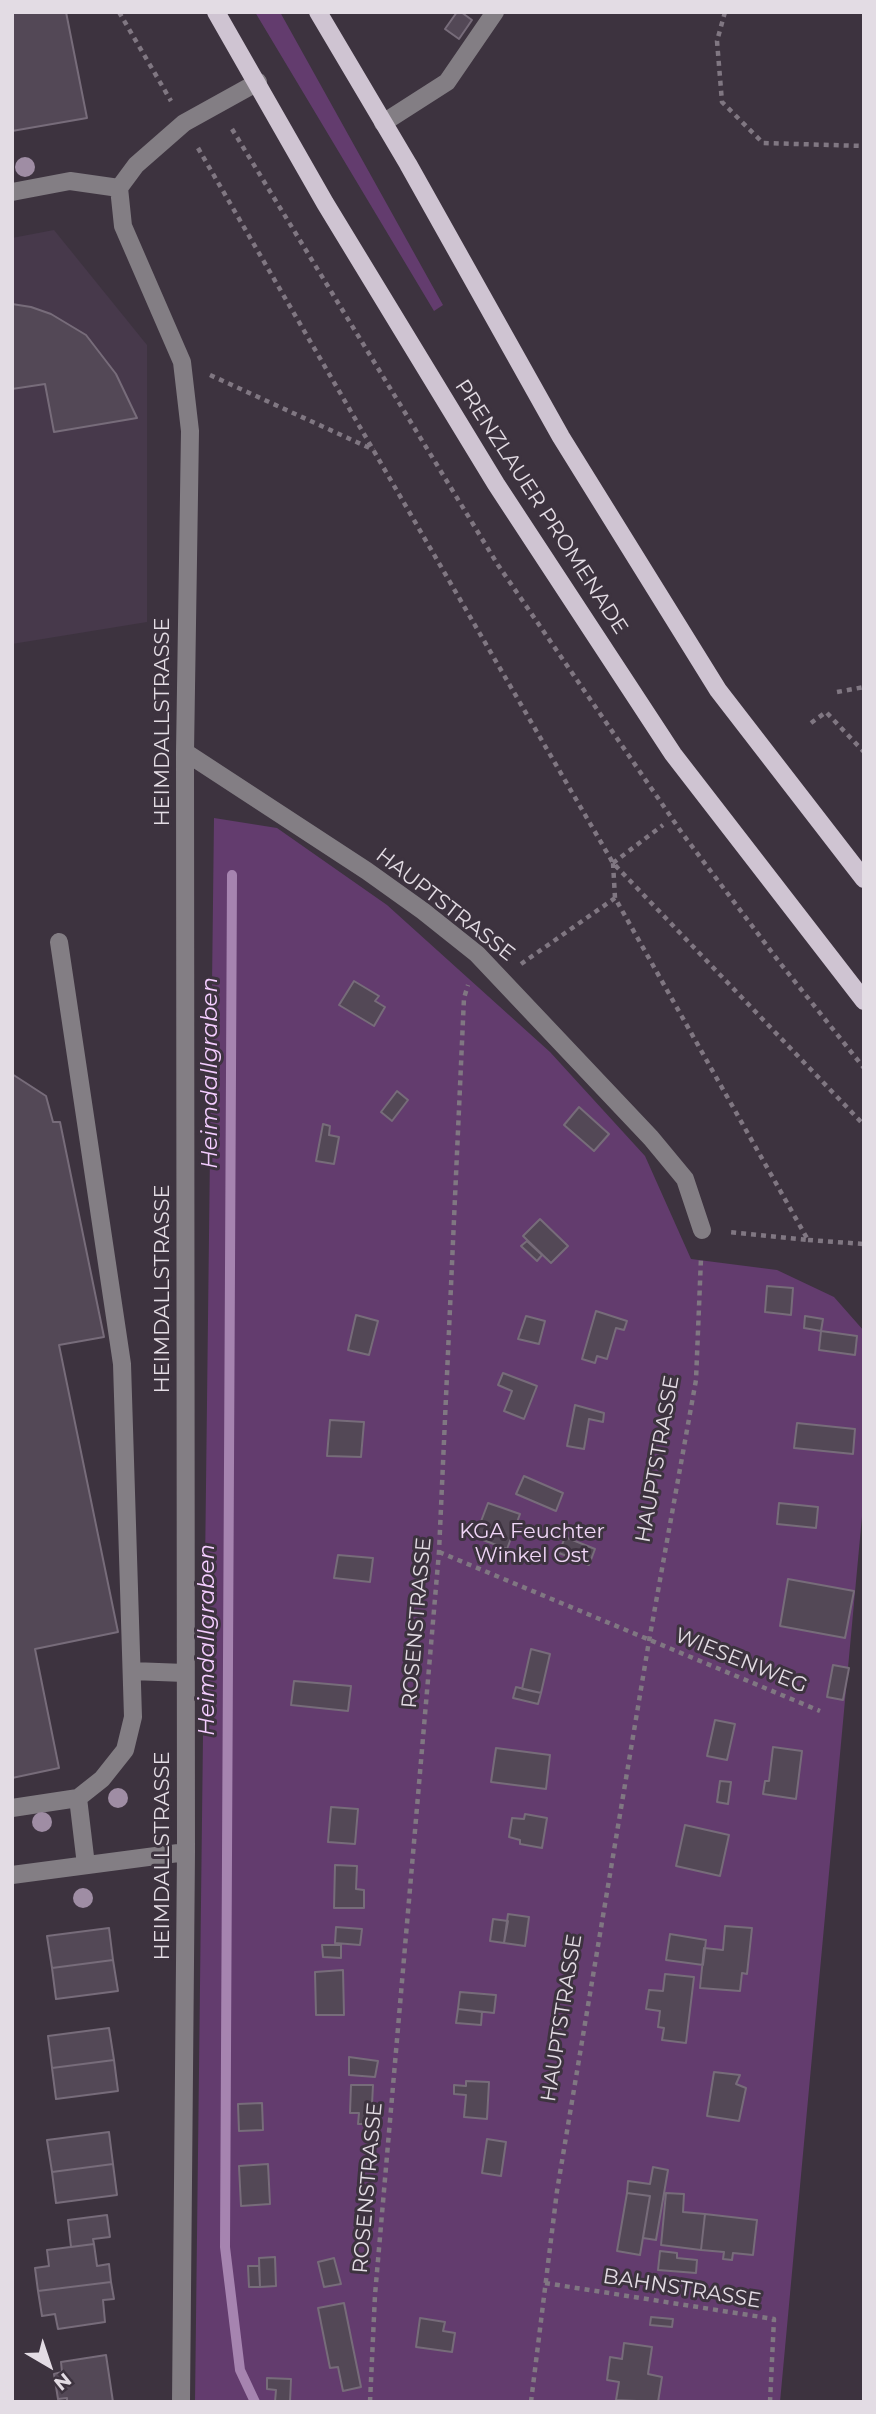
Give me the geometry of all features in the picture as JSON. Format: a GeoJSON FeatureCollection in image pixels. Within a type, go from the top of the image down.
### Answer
{"type":"FeatureCollection","features":[{"type":"Feature","properties":{"kind":"main road","name":"PRENZLAUER PROMENADE"},"geometry":{"type":"LineString","coordinates":[[216,12],[325,203],[496,484],[673,754],[864,1001]]}},
{"type":"Feature","properties":{"kind":"main road"},"geometry":{"type":"LineString","coordinates":[[318,12],[561,437],[718,691],[864,879]]}},
{"type":"Feature","properties":{"kind":"street"},"geometry":{"type":"LineString","coordinates":[[383,123],[447,82],[495,12]]}},
{"type":"Feature","properties":{"kind":"street"},"geometry":{"type":"LineString","coordinates":[[12,192],[70,181],[119,188],[136,165],[184,122],[258,82]]}},
{"type":"Feature","properties":{"kind":"street","name":"HEIMDALLSTRASSE"},"geometry":{"type":"LineString","coordinates":[[119,188],[123,226],[182,362],[190,431],[185,752],[186,1852],[181,2402]]}},
{"type":"Feature","properties":{"kind":"street","name":"HAUPTSTRASSE"},"geometry":{"type":"LineString","coordinates":[[185,752],[367,871],[477,954],[651,1138],[685,1179],[702,1230]]}},
{"type":"Feature","properties":{"kind":"street"},"geometry":{"type":"LineString","coordinates":[[12,1808],[78,1798],[103,1779],[125,1750],[134,1717],[122,1364],[59,942]]}},
{"type":"Feature","properties":{"kind":"street"},"geometry":{"type":"LineString","coordinates":[[132,1671],[185,1673]]}},
{"type":"Feature","properties":{"kind":"street"},"geometry":{"type":"LineString","coordinates":[[78,1798],[86,1865]]}},
{"type":"Feature","properties":{"kind":"street"},"geometry":{"type":"LineString","coordinates":[[12,1875],[186,1852]]}},
{"type":"Feature","properties":{"kind":"path"},"geometry":{"type":"LineString","coordinates":[[119,12],[613,863],[864,1125]]}},
{"type":"Feature","properties":{"kind":"path"},"geometry":{"type":"LineString","coordinates":[[724,12],[717,41],[722,102],[763,143],[864,146]]}},
{"type":"Feature","properties":{"kind":"path"},"geometry":{"type":"LineString","coordinates":[[217,104],[498,565],[682,833],[780,963],[864,1068]]}},
{"type":"Feature","properties":{"kind":"path"},"geometry":{"type":"LineString","coordinates":[[182,362],[375,450]]}},
{"type":"Feature","properties":{"kind":"path"},"geometry":{"type":"LineString","coordinates":[[837,692],[864,687]]}},
{"type":"Feature","properties":{"kind":"path"},"geometry":{"type":"LineString","coordinates":[[811,723],[827,712],[864,752]]}},
{"type":"Feature","properties":{"kind":"path"},"geometry":{"type":"LineString","coordinates":[[613,863],[663,825]]}},
{"type":"Feature","properties":{"kind":"path"},"geometry":{"type":"LineString","coordinates":[[613,863],[615,898],[808,1240]]}},
{"type":"Feature","properties":{"kind":"path"},"geometry":{"type":"LineString","coordinates":[[501,978],[615,898]]}},
{"type":"Feature","properties":{"kind":"path","name":"ROSENSTRASSE"},"geometry":{"type":"LineString","coordinates":[[370,2402],[375,2295],[439,1552],[464,998],[477,954]]}},
{"type":"Feature","properties":{"kind":"path"},"geometry":{"type":"LineString","coordinates":[[702,1230],[864,1244]]}},
{"type":"Feature","properties":{"kind":"path","name":"HAUPTSTRASSE"},"geometry":{"type":"LineString","coordinates":[[531,2402],[557,2191],[649,1641],[696,1380],[702,1230]]}},
{"type":"Feature","properties":{"kind":"path","name":"WIESENWEG"},"geometry":{"type":"LineString","coordinates":[[439,1552],[820,1711]]}},
{"type":"Feature","properties":{"kind":"path","name":"BAHNSTRASSE"},"geometry":{"type":"LineString","coordinates":[[545,2283],[774,2319],[770,2402]]}},
{"type":"Feature","properties":{"kind":"shaded area"},"geometry":{"type":"Polygon","coordinates":[[[54,230],[147,345],[147,622],[12,644],[12,238],[54,230]]]}},
{"type":"Feature","properties":{"kind":"green space"},"geometry":{"type":"Polygon","coordinates":[[[255,12],[280,12],[443,305],[434,311],[255,12]]]}},
{"type":"Feature","properties":{"kind":"green space","name":"KGA Feuchter Winkel Ost"},"geometry":{"type":"Polygon","coordinates":[[[214,818],[277,828],[387,905],[550,1052],[645,1156],[691,1259],[777,1270],[834,1297],[864,1331],[864,1495],[780,2402],[195,2402],[214,818]]]}},
{"type":"Feature","properties":{"kind":"building"},"geometry":{"type":"Polygon","coordinates":[[[12,12],[66,12],[87,118],[12,131],[12,12]]]}},
{"type":"Feature","properties":{"kind":"building"},"geometry":{"type":"Polygon","coordinates":[[[457,12],[472,20],[459,39],[445,29],[457,12]]]}},
{"type":"Feature","properties":{"kind":"building"},"geometry":{"type":"Polygon","coordinates":[[[12,304],[51,314],[86,335],[116,374],[137,418],[54,432],[45,384],[12,389],[12,304]]]}},
{"type":"Feature","properties":{"kind":"building"},"geometry":{"type":"Polygon","coordinates":[[[354,981],[379,996],[375,1001],[385,1007],[374,1026],[339,1005],[354,981]]]}},
{"type":"Feature","properties":{"kind":"building"},"geometry":{"type":"Polygon","coordinates":[[[12,1074],[46,1096],[53,1122],[60,1122],[104,1337],[59,1345],[118,1632],[35,1649],[59,1768],[12,1778],[12,1074]]]}},
{"type":"Feature","properties":{"kind":"building"},"geometry":{"type":"Polygon","coordinates":[[[397,1091],[408,1100],[392,1121],[381,1112],[397,1091]]]}},
{"type":"Feature","properties":{"kind":"building"},"geometry":{"type":"Polygon","coordinates":[[[579,1107],[609,1134],[594,1151],[564,1125],[579,1107]]]}},
{"type":"Feature","properties":{"kind":"building"},"geometry":{"type":"Polygon","coordinates":[[[323,1124],[330,1126],[329,1135],[339,1137],[334,1164],[316,1161],[323,1124]]]}},
{"type":"Feature","properties":{"kind":"building"},"geometry":{"type":"Polygon","coordinates":[[[540,1219],[568,1246],[551,1263],[523,1236],[540,1219]]]}},
{"type":"Feature","properties":{"kind":"building"},"geometry":{"type":"Polygon","coordinates":[[[527,1241],[542,1255],[537,1261],[521,1246],[527,1241]]]}},
{"type":"Feature","properties":{"kind":"building"},"geometry":{"type":"Polygon","coordinates":[[[767,1286],[793,1288],[791,1315],[765,1312],[767,1286]]]}},
{"type":"Feature","properties":{"kind":"building"},"geometry":{"type":"Polygon","coordinates":[[[596,1311],[627,1321],[624,1330],[616,1328],[607,1359],[597,1356],[595,1363],[582,1359],[596,1311]]]}},
{"type":"Feature","properties":{"kind":"building"},"geometry":{"type":"Polygon","coordinates":[[[356,1315],[378,1321],[369,1355],[348,1350],[356,1315]]]}},
{"type":"Feature","properties":{"kind":"building"},"geometry":{"type":"Polygon","coordinates":[[[526,1316],[545,1321],[539,1344],[518,1339],[526,1316]]]}},
{"type":"Feature","properties":{"kind":"building"},"geometry":{"type":"Polygon","coordinates":[[[805,1316],[823,1319],[821,1331],[804,1328],[805,1316]]]}},
{"type":"Feature","properties":{"kind":"building"},"geometry":{"type":"Polygon","coordinates":[[[821,1331],[857,1336],[855,1355],[819,1350],[821,1331]]]}},
{"type":"Feature","properties":{"kind":"building"},"geometry":{"type":"Polygon","coordinates":[[[503,1373],[537,1386],[524,1419],[504,1411],[512,1391],[498,1385],[503,1373]]]}},
{"type":"Feature","properties":{"kind":"building"},"geometry":{"type":"Polygon","coordinates":[[[575,1405],[604,1413],[603,1422],[589,1419],[584,1449],[567,1446],[575,1405]]]}},
{"type":"Feature","properties":{"kind":"building"},"geometry":{"type":"Polygon","coordinates":[[[330,1420],[364,1422],[361,1457],[327,1456],[330,1420]]]}},
{"type":"Feature","properties":{"kind":"building"},"geometry":{"type":"Polygon","coordinates":[[[797,1423],[855,1429],[853,1454],[794,1448],[797,1423]]]}},
{"type":"Feature","properties":{"kind":"building"},"geometry":{"type":"Polygon","coordinates":[[[524,1476],[563,1493],[556,1511],[516,1494],[524,1476]]]}},
{"type":"Feature","properties":{"kind":"building"},"geometry":{"type":"Polygon","coordinates":[[[488,1503],[520,1514],[507,1549],[475,1537],[488,1503]]]}},
{"type":"Feature","properties":{"kind":"building"},"geometry":{"type":"Polygon","coordinates":[[[779,1503],[818,1507],[816,1528],[777,1524],[779,1503]]]}},
{"type":"Feature","properties":{"kind":"building"},"geometry":{"type":"Polygon","coordinates":[[[565,1537],[595,1549],[589,1565],[559,1553],[565,1537]]]}},
{"type":"Feature","properties":{"kind":"building"},"geometry":{"type":"Polygon","coordinates":[[[338,1555],[373,1558],[370,1582],[334,1578],[338,1555]]]}},
{"type":"Feature","properties":{"kind":"building"},"geometry":{"type":"Polygon","coordinates":[[[788,1579],[854,1591],[845,1638],[780,1626],[788,1579]]]}},
{"type":"Feature","properties":{"kind":"building"},"geometry":{"type":"Polygon","coordinates":[[[531,1649],[550,1654],[541,1693],[522,1689],[531,1649]]]}},
{"type":"Feature","properties":{"kind":"building"},"geometry":{"type":"Polygon","coordinates":[[[833,1665],[849,1668],[843,1700],[827,1697],[833,1665]]]}},
{"type":"Feature","properties":{"kind":"building"},"geometry":{"type":"Polygon","coordinates":[[[294,1681],[351,1686],[348,1711],[291,1705],[294,1681]]]}},
{"type":"Feature","properties":{"kind":"building"},"geometry":{"type":"Polygon","coordinates":[[[516,1687],[541,1693],[538,1704],[513,1698],[516,1687]]]}},
{"type":"Feature","properties":{"kind":"building"},"geometry":{"type":"Polygon","coordinates":[[[715,1720],[735,1724],[727,1760],[707,1756],[715,1720]]]}},
{"type":"Feature","properties":{"kind":"building"},"geometry":{"type":"Polygon","coordinates":[[[773,1747],[802,1751],[796,1799],[763,1794],[765,1781],[769,1781],[773,1747]]]}},
{"type":"Feature","properties":{"kind":"building"},"geometry":{"type":"Polygon","coordinates":[[[496,1748],[550,1755],[546,1789],[491,1782],[496,1748]]]}},
{"type":"Feature","properties":{"kind":"building"},"geometry":{"type":"Polygon","coordinates":[[[720,1781],[731,1782],[728,1804],[717,1802],[720,1781]]]}},
{"type":"Feature","properties":{"kind":"building"},"geometry":{"type":"Polygon","coordinates":[[[331,1807],[358,1809],[355,1844],[328,1842],[331,1807]]]}},
{"type":"Feature","properties":{"kind":"building"},"geometry":{"type":"Polygon","coordinates":[[[525,1814],[547,1818],[542,1848],[520,1844],[520,1840],[509,1837],[512,1818],[524,1819],[525,1814]]]}},
{"type":"Feature","properties":{"kind":"building"},"geometry":{"type":"Polygon","coordinates":[[[685,1825],[729,1835],[720,1876],[676,1866],[685,1825]]]}},
{"type":"Feature","properties":{"kind":"building"},"geometry":{"type":"Polygon","coordinates":[[[335,1865],[357,1866],[356,1889],[364,1890],[364,1908],[334,1908],[335,1865]]]}},
{"type":"Feature","properties":{"kind":"building"},"geometry":{"type":"Polygon","coordinates":[[[508,1914],[529,1917],[525,1946],[504,1943],[508,1914]]]}},
{"type":"Feature","properties":{"kind":"building"},"geometry":{"type":"Polygon","coordinates":[[[493,1919],[508,1921],[504,1943],[490,1941],[493,1919]]]}},
{"type":"Feature","properties":{"kind":"building"},"geometry":{"type":"Polygon","coordinates":[[[725,1926],[752,1928],[747,1974],[742,1973],[740,1991],[700,1988],[704,1948],[723,1950],[725,1926]]]}},
{"type":"Feature","properties":{"kind":"building"},"geometry":{"type":"Polygon","coordinates":[[[336,1927],[362,1929],[360,1945],[335,1943],[336,1927]]]}},
{"type":"Feature","properties":{"kind":"building"},"geometry":{"type":"Polygon","coordinates":[[[109,1928],[113,1960],[52,1968],[47,1936],[109,1928]]]}},
{"type":"Feature","properties":{"kind":"building"},"geometry":{"type":"Polygon","coordinates":[[[670,1934],[706,1940],[703,1965],[666,1960],[670,1934]]]}},
{"type":"Feature","properties":{"kind":"building"},"geometry":{"type":"Polygon","coordinates":[[[322,1945],[341,1945],[341,1958],[323,1957],[322,1945]]]}},
{"type":"Feature","properties":{"kind":"building"},"geometry":{"type":"Polygon","coordinates":[[[113,1960],[118,1991],[56,1999],[52,1968],[113,1960]]]}},
{"type":"Feature","properties":{"kind":"building"},"geometry":{"type":"Polygon","coordinates":[[[343,1970],[344,2015],[316,2015],[315,1972],[343,1970]]]}},
{"type":"Feature","properties":{"kind":"building"},"geometry":{"type":"Polygon","coordinates":[[[665,1974],[694,1977],[686,2043],[662,2040],[664,2028],[658,2027],[660,2011],[646,2009],[649,1990],[663,1991],[665,1974]]]}},
{"type":"Feature","properties":{"kind":"building"},"geometry":{"type":"Polygon","coordinates":[[[460,1992],[496,1995],[494,2013],[458,2009],[460,1992]]]}},
{"type":"Feature","properties":{"kind":"building"},"geometry":{"type":"Polygon","coordinates":[[[458,2009],[482,2012],[481,2025],[456,2023],[458,2009]]]}},
{"type":"Feature","properties":{"kind":"building"},"geometry":{"type":"Polygon","coordinates":[[[109,2028],[114,2060],[52,2068],[48,2036],[109,2028]]]}},
{"type":"Feature","properties":{"kind":"building"},"geometry":{"type":"Polygon","coordinates":[[[349,2057],[378,2061],[375,2077],[349,2075],[349,2057]]]}},
{"type":"Feature","properties":{"kind":"building"},"geometry":{"type":"Polygon","coordinates":[[[114,2060],[118,2091],[56,2099],[52,2068],[114,2060]]]}},
{"type":"Feature","properties":{"kind":"building"},"geometry":{"type":"Polygon","coordinates":[[[714,2072],[740,2075],[736,2084],[746,2088],[739,2121],[707,2116],[714,2072]]]}},
{"type":"Feature","properties":{"kind":"building"},"geometry":{"type":"Polygon","coordinates":[[[466,2081],[489,2082],[487,2119],[464,2117],[466,2095],[454,2094],[454,2085],[466,2086],[466,2081]]]}},
{"type":"Feature","properties":{"kind":"building"},"geometry":{"type":"Polygon","coordinates":[[[351,2085],[373,2085],[371,2124],[358,2124],[359,2113],[350,2113],[351,2085]]]}},
{"type":"Feature","properties":{"kind":"building"},"geometry":{"type":"Polygon","coordinates":[[[262,2103],[263,2130],[239,2131],[238,2104],[262,2103]]]}},
{"type":"Feature","properties":{"kind":"building"},"geometry":{"type":"Polygon","coordinates":[[[109,2132],[113,2164],[52,2172],[47,2140],[109,2132]]]}},
{"type":"Feature","properties":{"kind":"building"},"geometry":{"type":"Polygon","coordinates":[[[487,2139],[506,2142],[501,2176],[482,2173],[487,2139]]]}},
{"type":"Feature","properties":{"kind":"building"},"geometry":{"type":"Polygon","coordinates":[[[113,2164],[117,2195],[56,2203],[52,2172],[113,2164]]]}},
{"type":"Feature","properties":{"kind":"building"},"geometry":{"type":"Polygon","coordinates":[[[268,2164],[270,2204],[241,2206],[239,2166],[268,2164]]]}},
{"type":"Feature","properties":{"kind":"building"},"geometry":{"type":"Polygon","coordinates":[[[653,2167],[668,2170],[656,2240],[643,2238],[650,2196],[627,2193],[628,2181],[650,2184],[653,2167]]]}},
{"type":"Feature","properties":{"kind":"building"},"geometry":{"type":"Polygon","coordinates":[[[627,2193],[650,2196],[640,2255],[617,2251],[627,2193]]]}},
{"type":"Feature","properties":{"kind":"building"},"geometry":{"type":"Polygon","coordinates":[[[666,2193],[684,2194],[683,2212],[705,2214],[701,2250],[661,2245],[666,2193]]]}},
{"type":"Feature","properties":{"kind":"building"},"geometry":{"type":"Polygon","coordinates":[[[705,2214],[757,2220],[753,2255],[733,2253],[732,2260],[723,2259],[724,2252],[701,2250],[705,2214]]]}},
{"type":"Feature","properties":{"kind":"building"},"geometry":{"type":"Polygon","coordinates":[[[107,2215],[110,2237],[93,2239],[94,2244],[71,2247],[68,2220],[107,2215]]]}},
{"type":"Feature","properties":{"kind":"building"},"geometry":{"type":"Polygon","coordinates":[[[94,2244],[97,2266],[109,2264],[111,2282],[38,2291],[35,2268],[49,2266],[47,2250],[94,2244]]]}},
{"type":"Feature","properties":{"kind":"building"},"geometry":{"type":"Polygon","coordinates":[[[660,2251],[677,2253],[677,2258],[697,2260],[696,2273],[658,2270],[660,2251]]]}},
{"type":"Feature","properties":{"kind":"building"},"geometry":{"type":"Polygon","coordinates":[[[275,2257],[276,2286],[260,2287],[259,2258],[275,2257]]]}},
{"type":"Feature","properties":{"kind":"building"},"geometry":{"type":"Polygon","coordinates":[[[334,2258],[341,2284],[324,2287],[318,2262],[334,2258]]]}},
{"type":"Feature","properties":{"kind":"building"},"geometry":{"type":"Polygon","coordinates":[[[248,2266],[259,2266],[260,2287],[249,2287],[248,2266]]]}},
{"type":"Feature","properties":{"kind":"building"},"geometry":{"type":"Polygon","coordinates":[[[111,2282],[114,2299],[103,2300],[105,2322],[58,2329],[55,2314],[42,2316],[38,2291],[111,2282]]]}},
{"type":"Feature","properties":{"kind":"building"},"geometry":{"type":"Polygon","coordinates":[[[344,2303],[361,2387],[343,2391],[338,2367],[330,2368],[318,2308],[344,2303]]]}},
{"type":"Feature","properties":{"kind":"building"},"geometry":{"type":"Polygon","coordinates":[[[651,2317],[673,2319],[672,2327],[650,2325],[651,2317]]]}},
{"type":"Feature","properties":{"kind":"building"},"geometry":{"type":"Polygon","coordinates":[[[420,2318],[445,2322],[443,2331],[455,2333],[452,2352],[416,2347],[420,2318]]]}},
{"type":"Feature","properties":{"kind":"building"},"geometry":{"type":"Polygon","coordinates":[[[624,2343],[652,2347],[648,2374],[662,2377],[658,2402],[616,2400],[619,2382],[607,2380],[610,2357],[622,2359],[624,2343]]]}},
{"type":"Feature","properties":{"kind":"building"},"geometry":{"type":"Polygon","coordinates":[[[106,2355],[113,2402],[67,2402],[67,2398],[58,2399],[54,2374],[62,2372],[61,2362],[106,2355]]]}},
{"type":"Feature","properties":{"kind":"building"},"geometry":{"type":"Polygon","coordinates":[[[267,2378],[291,2379],[290,2402],[275,2402],[276,2390],[267,2389],[267,2378]]]}},
{"type":"Feature","properties":{"kind":"waterway","name":"Heimdallgraben"},"geometry":{"type":"LineString","coordinates":[[232,875],[225,2247],[240,2370],[255,2402]]}}]}
